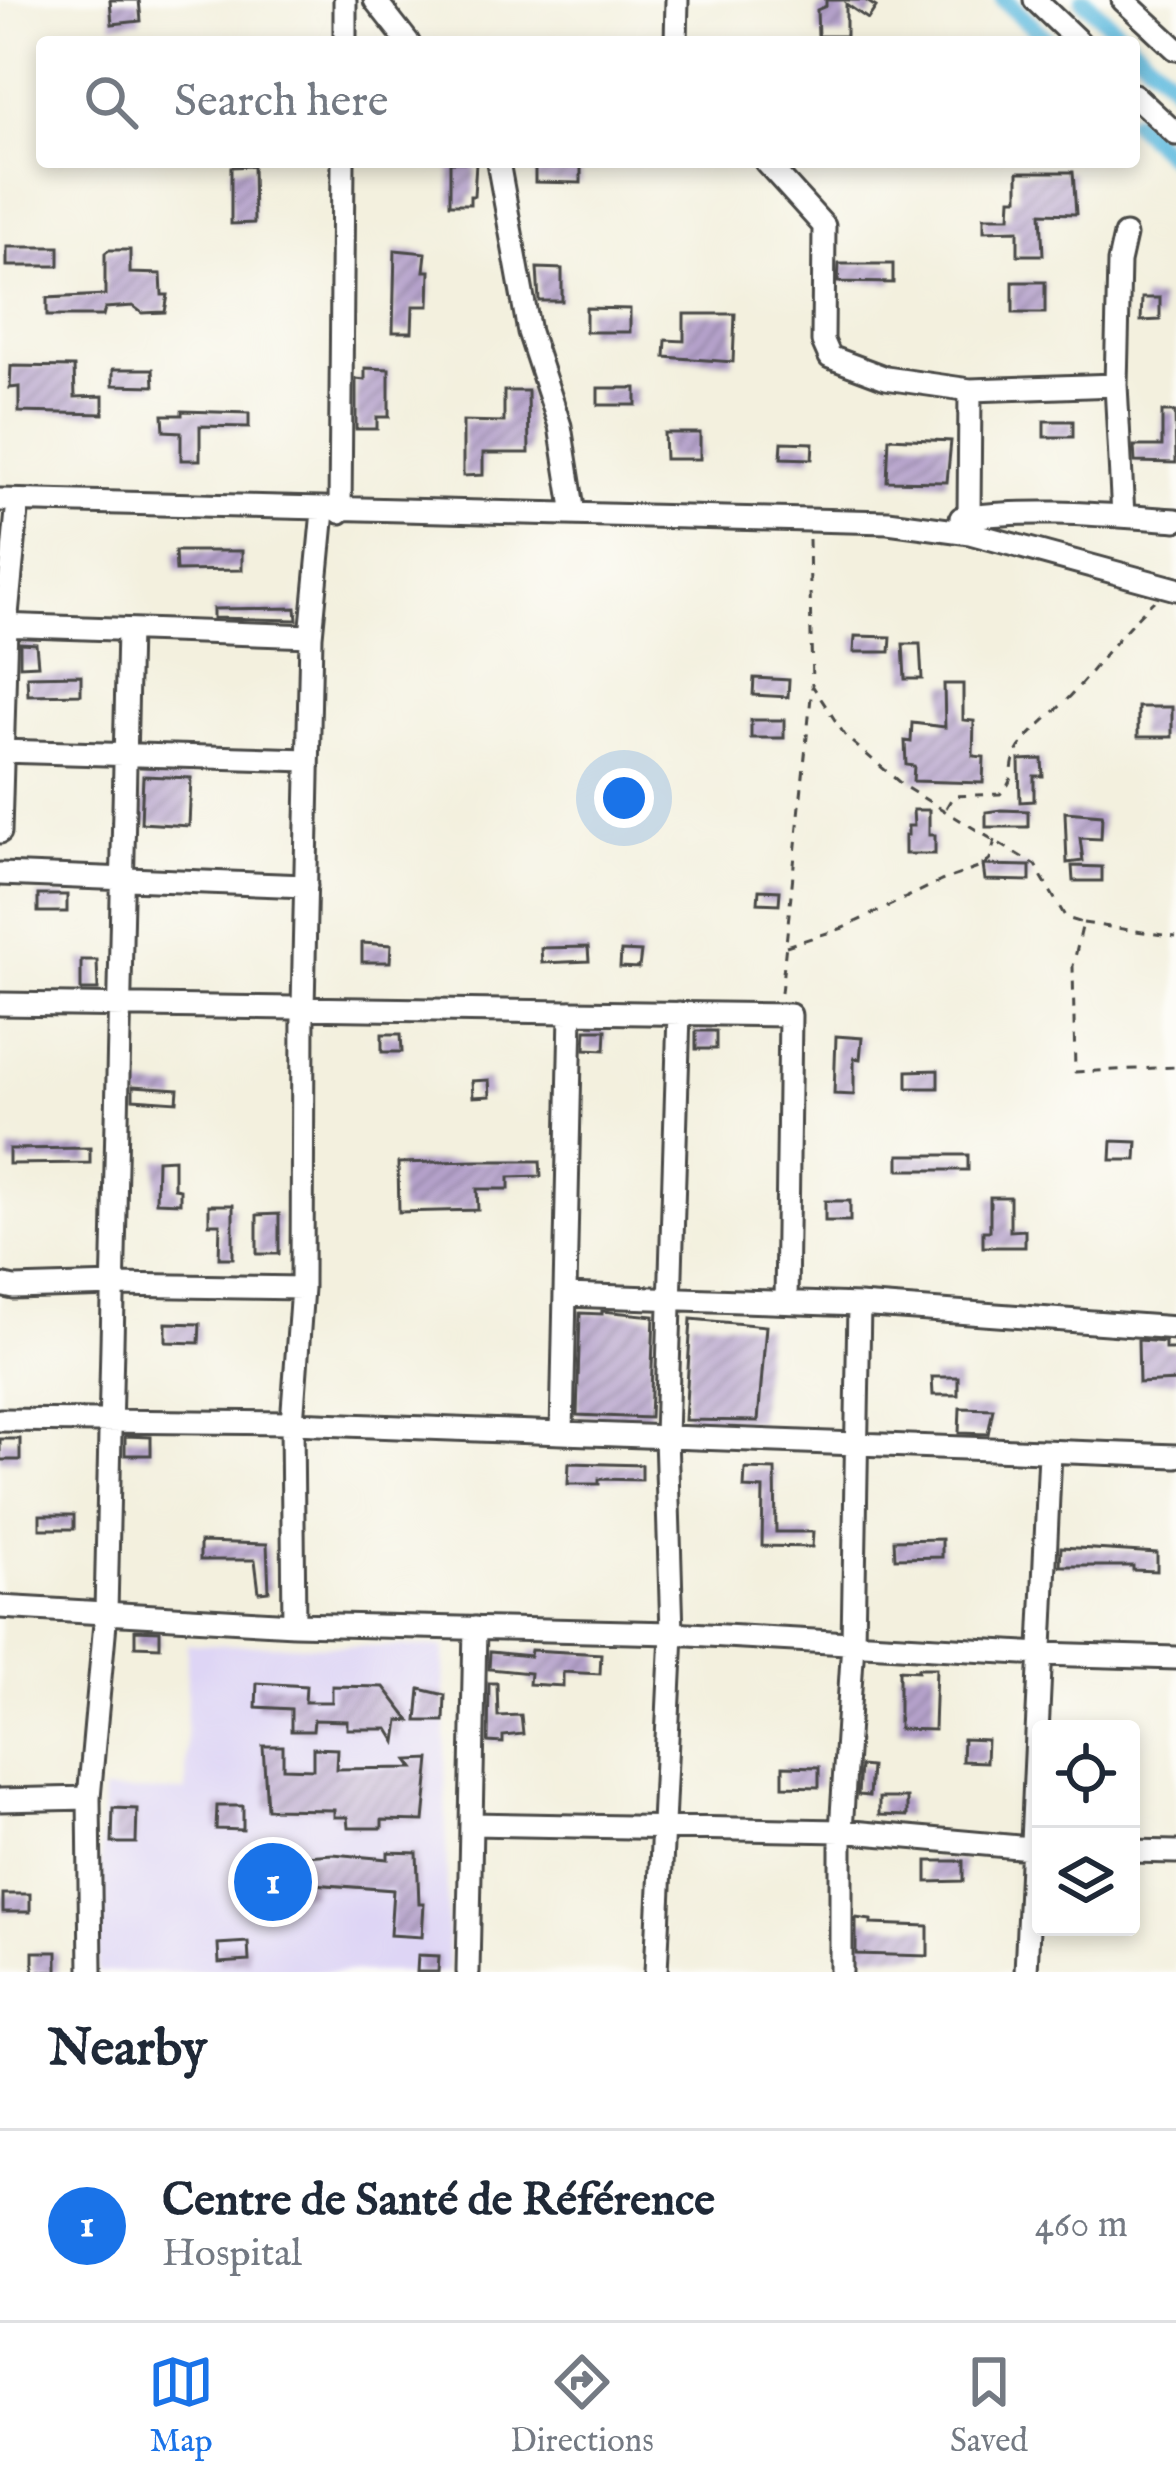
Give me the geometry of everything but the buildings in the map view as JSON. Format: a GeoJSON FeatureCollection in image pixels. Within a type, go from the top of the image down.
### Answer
{"type":"FeatureCollection","features":[{"type":"Feature","properties":{"kind":"street"},"geometry":{"type":"LineString","coordinates":[[344,36],[345,0]]}},
{"type":"Feature","properties":{"kind":"street"},"geometry":{"type":"LineString","coordinates":[[375,0],[403,36]]}},
{"type":"Feature","properties":{"kind":"street"},"geometry":{"type":"LineString","coordinates":[[676,36],[677,0]]}},
{"type":"Feature","properties":{"kind":"street"},"geometry":{"type":"LineString","coordinates":[[1035,0],[1073,36]]}},
{"type":"Feature","properties":{"kind":"street"},"geometry":{"type":"LineString","coordinates":[[1123,0],[1176,49]]}},
{"type":"Feature","properties":{"kind":"street"},"geometry":{"type":"LineString","coordinates":[[1140,100],[1176,134]]}},
{"type":"Feature","properties":{"kind":"street"},"geometry":{"type":"LineString","coordinates":[[294,1624],[292,1424],[302,1288],[311,637],[331,511],[343,168]]}},
{"type":"Feature","properties":{"kind":"street"},"geometry":{"type":"LineString","coordinates":[[499,168],[529,332],[560,426],[574,514]]}},
{"type":"Feature","properties":{"kind":"street"},"geometry":{"type":"LineString","coordinates":[[771,168],[824,226],[823,341],[830,357],[886,379],[970,390],[1115,385]]}},
{"type":"Feature","properties":{"kind":"street"},"geometry":{"type":"LineString","coordinates":[[1123,516],[1115,385],[1119,262],[1125,235]]}},
{"type":"Feature","properties":{"kind":"street"},"geometry":{"type":"LineString","coordinates":[[969,517],[970,390]]}},
{"type":"Feature","properties":{"kind":"street"},"geometry":{"type":"LineString","coordinates":[[0,832],[9,501],[888,522],[970,533],[1173,588]]}},
{"type":"Feature","properties":{"kind":"street"},"geometry":{"type":"LineString","coordinates":[[888,522],[1004,512],[1176,520]]}},
{"type":"Feature","properties":{"kind":"street"},"geometry":{"type":"LineString","coordinates":[[3,625],[311,637]]}},
{"type":"Feature","properties":{"kind":"street"},"geometry":{"type":"LineString","coordinates":[[91,1972],[89,1798],[106,1612],[128,630]]}},
{"type":"Feature","properties":{"kind":"street"},"geometry":{"type":"LineString","coordinates":[[1,751],[308,760]]}},
{"type":"Feature","properties":{"kind":"street"},"geometry":{"type":"LineString","coordinates":[[0,874],[305,886]]}},
{"type":"Feature","properties":{"kind":"street"},"geometry":{"type":"LineString","coordinates":[[0,1004],[790,1015],[786,1302]]}},
{"type":"Feature","properties":{"kind":"street"},"geometry":{"type":"LineString","coordinates":[[562,1432],[571,1012]]}},
{"type":"Feature","properties":{"kind":"street"},"geometry":{"type":"LineString","coordinates":[[656,1972],[672,1633],[666,1436],[679,1013]]}},
{"type":"Feature","properties":{"kind":"street"},"geometry":{"type":"LineString","coordinates":[[0,1285],[302,1288]]}},
{"type":"Feature","properties":{"kind":"street"},"geometry":{"type":"LineString","coordinates":[[565,1295],[859,1305],[1176,1328]]}},
{"type":"Feature","properties":{"kind":"street"},"geometry":{"type":"LineString","coordinates":[[841,1972],[841,1831],[854,1642],[859,1305]]}},
{"type":"Feature","properties":{"kind":"street"},"geometry":{"type":"LineString","coordinates":[[0,1420],[562,1432],[1176,1456]]}},
{"type":"Feature","properties":{"kind":"street"},"geometry":{"type":"LineString","coordinates":[[1036,1828],[1050,1454]]}},
{"type":"Feature","properties":{"kind":"street"},"geometry":{"type":"LineString","coordinates":[[0,1606],[294,1624],[672,1633],[1176,1658]]}},
{"type":"Feature","properties":{"kind":"street"},"geometry":{"type":"LineString","coordinates":[[468,1972],[476,1628]]}},
{"type":"Feature","properties":{"kind":"street"},"geometry":{"type":"LineString","coordinates":[[0,1800],[89,1798]]}},
{"type":"Feature","properties":{"kind":"street"},"geometry":{"type":"LineString","coordinates":[[472,1824],[841,1831],[1032,1849]]}},
{"type":"Feature","properties":{"kind":"street"},"geometry":{"type":"LineString","coordinates":[[1140,1851],[1176,1852]]}},
{"type":"Feature","properties":{"kind":"street"},"geometry":{"type":"LineString","coordinates":[[1026,1972],[1032,1890]]}},
{"type":"Feature","properties":{"kind":"path"},"geometry":{"type":"LineString","coordinates":[[790,1015],[780,992],[792,915],[812,686],[808,519]]}},
{"type":"Feature","properties":{"kind":"path"},"geometry":{"type":"LineString","coordinates":[[945,810],[953,796],[1006,790],[1017,752],[1075,692],[1128,623],[1173,588]]}},
{"type":"Feature","properties":{"kind":"path"},"geometry":{"type":"LineString","coordinates":[[812,686],[846,737],[905,787],[1035,865],[1066,918],[1176,938]]}},
{"type":"Feature","properties":{"kind":"path"},"geometry":{"type":"LineString","coordinates":[[784,946],[843,928],[981,867],[990,859],[996,839]]}},
{"type":"Feature","properties":{"kind":"path"},"geometry":{"type":"LineString","coordinates":[[1083,923],[1073,966],[1075,1072],[1176,1067]]}},
{"type":"Feature","properties":{"kind":"shaded area"},"geometry":{"type":"Polygon","coordinates":[[[187,1644],[444,1647],[448,1972],[97,1972],[103,1791],[186,1792],[187,1644]]]}},
{"type":"Feature","properties":{"kind":"waterway"},"geometry":{"type":"LineString","coordinates":[[1004,0],[1043,36]]}},
{"type":"Feature","properties":{"kind":"waterway"},"geometry":{"type":"LineString","coordinates":[[1084,0],[1123,36]]}},
{"type":"Feature","properties":{"kind":"waterway"},"geometry":{"type":"LineString","coordinates":[[1140,53],[1176,86]]}},
{"type":"Feature","properties":{"kind":"waterway"},"geometry":{"type":"LineString","coordinates":[[1140,128],[1176,161]]}},
{"type":"Feature","properties":{"kind":"place","name":"Centre de Santé de Référence"},"geometry":{"type":"Point","coordinates":[273,1882]}}]}
